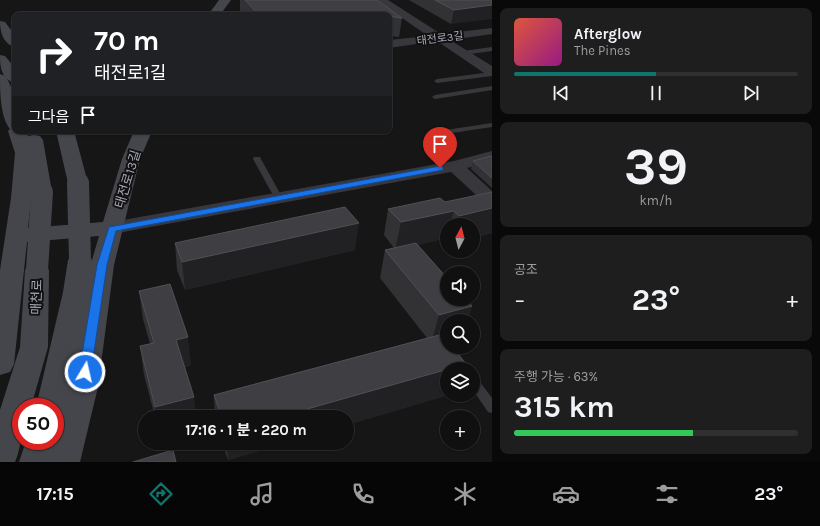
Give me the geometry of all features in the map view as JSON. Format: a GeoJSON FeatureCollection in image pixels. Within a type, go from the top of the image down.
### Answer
{"type":"FeatureCollection","features":[{"type":"Feature","properties":{"kind":"main road"},"geometry":{"type":"LineString","coordinates":[[216,12],[225,0]]}},
{"type":"Feature","properties":{"kind":"main road"},"geometry":{"type":"LineString","coordinates":[[0,21],[12,29]]}},
{"type":"Feature","properties":{"kind":"main road"},"geometry":{"type":"LineString","coordinates":[[0,25],[12,39]]}},
{"type":"Feature","properties":{"kind":"main road"},"geometry":{"type":"LineString","coordinates":[[0,59],[12,74]]}},
{"type":"Feature","properties":{"kind":"main road"},"geometry":{"type":"LineString","coordinates":[[0,79],[12,117]]}},
{"type":"Feature","properties":{"kind":"main road"},"geometry":{"type":"LineString","coordinates":[[0,364],[21,198],[24,153],[18,134]]}},
{"type":"Feature","properties":{"kind":"main road","name":"매천로"},"geometry":{"type":"LineString","coordinates":[[0,459],[34,347],[42,192],[32,134]]}},
{"type":"Feature","properties":{"kind":"main road"},"geometry":{"type":"LineString","coordinates":[[54,398],[80,260],[78,183],[66,134]]}},
{"type":"Feature","properties":{"kind":"main road","name":"태전로13길"},"geometry":{"type":"LineString","coordinates":[[64,462],[83,387],[102,265],[131,158],[142,134]]}},
{"type":"Feature","properties":{"kind":"main road"},"geometry":{"type":"LineString","coordinates":[[15,236],[112,228]]}},
{"type":"Feature","properties":{"kind":"main road"},"geometry":{"type":"LineString","coordinates":[[34,462],[39,450]]}},
{"type":"Feature","properties":{"kind":"street"},"geometry":{"type":"LineString","coordinates":[[381,0],[490,70]]}},
{"type":"Feature","properties":{"kind":"street","name":"태전로3길"},"geometry":{"type":"LineString","coordinates":[[392,44],[492,31]]}},
{"type":"Feature","properties":{"kind":"street"},"geometry":{"type":"LineString","coordinates":[[112,228],[454,166],[492,156]]}},
{"type":"Feature","properties":{"kind":"street"},"geometry":{"type":"LineString","coordinates":[[454,166],[492,200]]}},
{"type":"Feature","properties":{"kind":"lane"},"geometry":{"type":"LineString","coordinates":[[463,53],[492,49]]}},
{"type":"Feature","properties":{"kind":"lane"},"geometry":{"type":"LineString","coordinates":[[437,82],[490,70]]}},
{"type":"Feature","properties":{"kind":"lane"},"geometry":{"type":"LineString","coordinates":[[435,97],[492,88]]}},
{"type":"Feature","properties":{"kind":"lane"},"geometry":{"type":"LineString","coordinates":[[432,134],[492,125]]}},
{"type":"Feature","properties":{"kind":"lane"},"geometry":{"type":"LineString","coordinates":[[257,159],[278,197]]}},
{"type":"Feature","properties":{"kind":"lane"},"geometry":{"type":"LineString","coordinates":[[480,391],[492,408]]}},
{"type":"Feature","properties":{"kind":"building"},"geometry":{"type":"Polygon","coordinates":[[[245,0],[377,0],[402,18],[392,16],[392,12],[256,12],[245,0]]]}},
{"type":"Feature","properties":{"kind":"building"},"geometry":{"type":"Polygon","coordinates":[[[435,0],[492,0],[492,5],[454,10],[435,0]]]}},
{"type":"Feature","properties":{"kind":"building"},"geometry":{"type":"Polygon","coordinates":[[[492,157],[492,178],[473,161],[492,157]]]}},
{"type":"Feature","properties":{"kind":"building"},"geometry":{"type":"Polygon","coordinates":[[[492,192],[492,208],[459,216],[454,211],[401,222],[388,209],[440,198],[445,202],[492,192]]]}},
{"type":"Feature","properties":{"kind":"building"},"geometry":{"type":"Polygon","coordinates":[[[345,207],[359,223],[182,262],[175,243],[345,207]]]}},
{"type":"Feature","properties":{"kind":"building"},"geometry":{"type":"Polygon","coordinates":[[[416,243],[440,270],[440,306],[472,306],[439,315],[385,250],[416,243]]]}},
{"type":"Feature","properties":{"kind":"building"},"geometry":{"type":"Polygon","coordinates":[[[170,284],[188,337],[176,340],[194,397],[155,407],[140,346],[154,343],[139,291],[170,284]]]}},
{"type":"Feature","properties":{"kind":"building"},"geometry":{"type":"Polygon","coordinates":[[[440,335],[440,354],[458,354],[464,362],[440,362],[440,371],[304,410],[219,410],[214,395],[440,335]]]}},
{"type":"Feature","properties":{"kind":"building"},"geometry":{"type":"Polygon","coordinates":[[[173,450],[176,462],[133,462],[173,450]]]}},
{"type":"Feature","properties":{"kind":"route"},"geometry":{"type":"LineString","coordinates":[[85,372],[102,265],[112,228],[440,168]]}}]}
